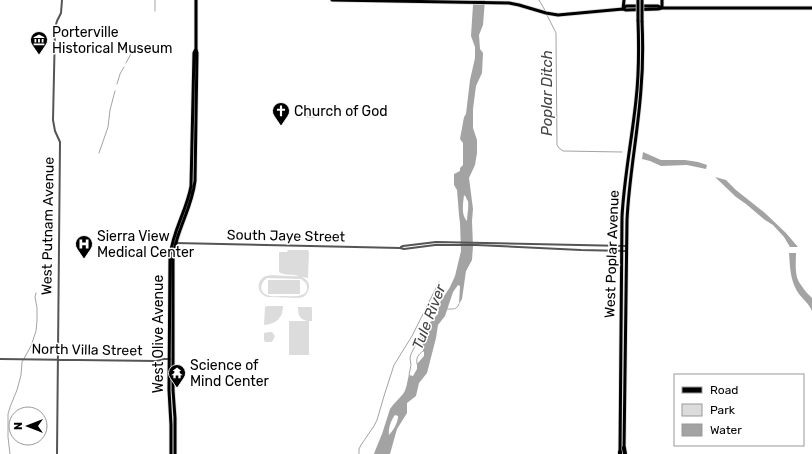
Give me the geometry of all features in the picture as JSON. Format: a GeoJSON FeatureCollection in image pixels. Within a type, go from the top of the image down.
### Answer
{"type":"FeatureCollection","features":[{"type":"Feature","properties":{"kind":"highway"},"geometry":{"type":"LineString","coordinates":[[622,454],[624,448]]}},
{"type":"Feature","properties":{"kind":"main road","name":"West Olive Avenue"},"geometry":{"type":"LineString","coordinates":[[175,454],[169,262],[174,243],[190,206],[194,192],[197,53],[196,0]]}},
{"type":"Feature","properties":{"kind":"main road"},"geometry":{"type":"LineString","coordinates":[[332,0],[402,0],[506,3],[518,4],[542,12],[562,15],[623,8],[626,10],[662,8],[812,8]]}},
{"type":"Feature","properties":{"kind":"main road"},"geometry":{"type":"LineString","coordinates":[[623,8],[624,0]]}},
{"type":"Feature","properties":{"kind":"main road"},"geometry":{"type":"LineString","coordinates":[[638,0],[640,8]]}},
{"type":"Feature","properties":{"kind":"main road"},"geometry":{"type":"LineString","coordinates":[[640,8],[642,0]]}},
{"type":"Feature","properties":{"kind":"main road"},"geometry":{"type":"LineString","coordinates":[[662,0],[662,8]]}},
{"type":"Feature","properties":{"kind":"main road","name":"West Poplar Avenue"},"geometry":{"type":"LineString","coordinates":[[622,454],[621,246],[623,199],[637,94],[640,8]]}},
{"type":"Feature","properties":{"kind":"main road","name":"West Poplar Avenue"},"geometry":{"type":"LineString","coordinates":[[624,448],[628,192],[642,80],[640,20]]}},
{"type":"Feature","properties":{"kind":"main road","name":"West Olive Avenue"},"geometry":{"type":"LineString","coordinates":[[171,454],[169,390],[174,243],[176,229],[186,205],[192,177],[194,53],[196,49]]}},
{"type":"Feature","properties":{"kind":"main road"},"geometry":{"type":"LineString","coordinates":[[192,140],[194,141],[196,149]]}},
{"type":"Feature","properties":{"kind":"main road"},"geometry":{"type":"LineString","coordinates":[[169,262],[171,266],[171,279],[173,283]]}},
{"type":"Feature","properties":{"kind":"street","name":"West Putnam Avenue"},"geometry":{"type":"LineString","coordinates":[[56,454],[60,142],[54,125],[53,108],[55,28],[61,13],[62,0]]}},
{"type":"Feature","properties":{"kind":"street","name":"South Jaye Street"},"geometry":{"type":"LineString","coordinates":[[174,243],[400,248],[403,246],[436,242],[453,244],[626,246]]}},
{"type":"Feature","properties":{"kind":"street","name":"South Jaye Street"},"geometry":{"type":"LineString","coordinates":[[476,244],[626,251]]}},
{"type":"Feature","properties":{"kind":"street","name":"North Villa Street"},"geometry":{"type":"LineString","coordinates":[[0,359],[156,361],[171,359]]}},
{"type":"Feature","properties":{"kind":"green space"},"geometry":{"type":"Polygon","coordinates":[[[307,108],[316,108],[315,118],[307,118],[307,108]]]}},
{"type":"Feature","properties":{"kind":"green space"},"geometry":{"type":"Polygon","coordinates":[[[288,250],[308,250],[308,278],[302,277],[308,283],[308,292],[300,298],[264,296],[259,287],[262,278],[269,275],[299,276],[279,272],[279,252],[287,252],[288,250]],[[267,278],[262,284],[261,289],[264,294],[270,296],[300,296],[306,292],[307,288],[306,283],[301,279],[267,278]]]}},
{"type":"Feature","properties":{"kind":"green space"},"geometry":{"type":"Polygon","coordinates":[[[268,280],[300,280],[300,294],[268,294],[268,280]]]}},
{"type":"Feature","properties":{"kind":"green space"},"geometry":{"type":"Polygon","coordinates":[[[283,306],[283,310],[278,320],[264,325],[265,307],[283,306]]]}},
{"type":"Feature","properties":{"kind":"green space"},"geometry":{"type":"Polygon","coordinates":[[[298,307],[312,308],[312,321],[309,321],[309,355],[289,355],[289,321],[307,321],[302,319],[300,316],[298,307]]]}},
{"type":"Feature","properties":{"kind":"green space"},"geometry":{"type":"Polygon","coordinates":[[[272,332],[275,336],[272,342],[265,342],[264,333],[272,332]]]}},
{"type":"Feature","properties":{"kind":"water"},"geometry":{"type":"Polygon","coordinates":[[[474,0],[485,0],[483,25],[479,35],[480,49],[483,53],[482,73],[476,86],[473,109],[473,128],[477,140],[477,153],[475,165],[469,178],[473,209],[472,260],[466,271],[462,299],[459,304],[460,286],[458,285],[453,292],[445,316],[438,325],[427,373],[419,383],[416,396],[407,403],[407,413],[397,429],[390,454],[374,454],[390,409],[404,392],[409,375],[413,376],[417,369],[417,364],[424,356],[421,336],[425,328],[438,314],[439,304],[455,276],[461,251],[457,190],[454,185],[454,174],[460,171],[460,168],[463,165],[463,143],[460,139],[464,117],[466,114],[470,80],[475,58],[475,47],[471,36],[474,0]],[[464,195],[463,213],[467,221],[468,201],[464,195]],[[395,415],[390,425],[389,435],[394,429],[397,421],[398,416],[395,415]]]}},
{"type":"Feature","properties":{"kind":"water"},"geometry":{"type":"Polygon","coordinates":[[[643,152],[661,160],[685,160],[707,165],[706,169],[687,165],[661,166],[642,159],[643,152]]]}},
{"type":"Feature","properties":{"kind":"water"},"geometry":{"type":"Polygon","coordinates":[[[715,177],[726,180],[765,213],[798,247],[790,247],[784,237],[773,225],[736,197],[715,177]]]}},
{"type":"Feature","properties":{"kind":"water"},"geometry":{"type":"Polygon","coordinates":[[[789,253],[796,253],[797,278],[803,289],[812,298],[812,311],[809,305],[799,294],[793,282],[789,253]]]}},
{"type":"Feature","properties":{"kind":"waterway"},"geometry":{"type":"LineString","coordinates":[[155,0],[155,11]]}},
{"type":"Feature","properties":{"kind":"waterway","name":"Poplar Ditch"},"geometry":{"type":"LineString","coordinates":[[539,0],[546,12]]}},
{"type":"Feature","properties":{"kind":"waterway","name":"Poplar Ditch"},"geometry":{"type":"LineString","coordinates":[[547,15],[556,33],[557,145],[563,151],[622,152]]}},
{"type":"Feature","properties":{"kind":"waterway"},"geometry":{"type":"LineString","coordinates":[[126,63],[132,52]]}},
{"type":"Feature","properties":{"kind":"waterway"},"geometry":{"type":"LineString","coordinates":[[117,84],[124,67]]}},
{"type":"Feature","properties":{"kind":"waterway"},"geometry":{"type":"LineString","coordinates":[[99,153],[108,127],[110,110],[115,91]]}},
{"type":"Feature","properties":{"kind":"waterway","name":"Tule River"},"geometry":{"type":"LineString","coordinates":[[359,454],[361,445],[377,420],[394,365],[412,336],[439,282]]}},
{"type":"Feature","properties":{"kind":"waterway"},"geometry":{"type":"LineString","coordinates":[[10,454],[8,414],[17,390],[21,375],[22,362],[31,346],[36,331],[36,293]]}},
{"type":"Feature","properties":{"kind":"waterway","name":"Tule River"},"geometry":{"type":"LineString","coordinates":[[447,309],[456,308],[459,304]]}},
{"type":"Feature","properties":{"kind":"waterway","name":"Tule River"},"geometry":{"type":"LineString","coordinates":[[409,375],[411,354],[421,336]]}},
{"type":"Feature","properties":{"kind":"waterway","name":"Tule River"},"geometry":{"type":"LineString","coordinates":[[417,364],[418,356],[423,351]]}},
{"type":"Feature","properties":{"kind":"place","name":"Porterville Historical Museum"},"geometry":{"type":"Point","coordinates":[39,55]}},
{"type":"Feature","properties":{"kind":"place","name":"Church of God"},"geometry":{"type":"Point","coordinates":[281,126]}},
{"type":"Feature","properties":{"kind":"place","name":"Sierra View Medical Center"},"geometry":{"type":"Point","coordinates":[84,259]}},
{"type":"Feature","properties":{"kind":"place","name":"Science of Mind Center"},"geometry":{"type":"Point","coordinates":[177,388]}}]}
